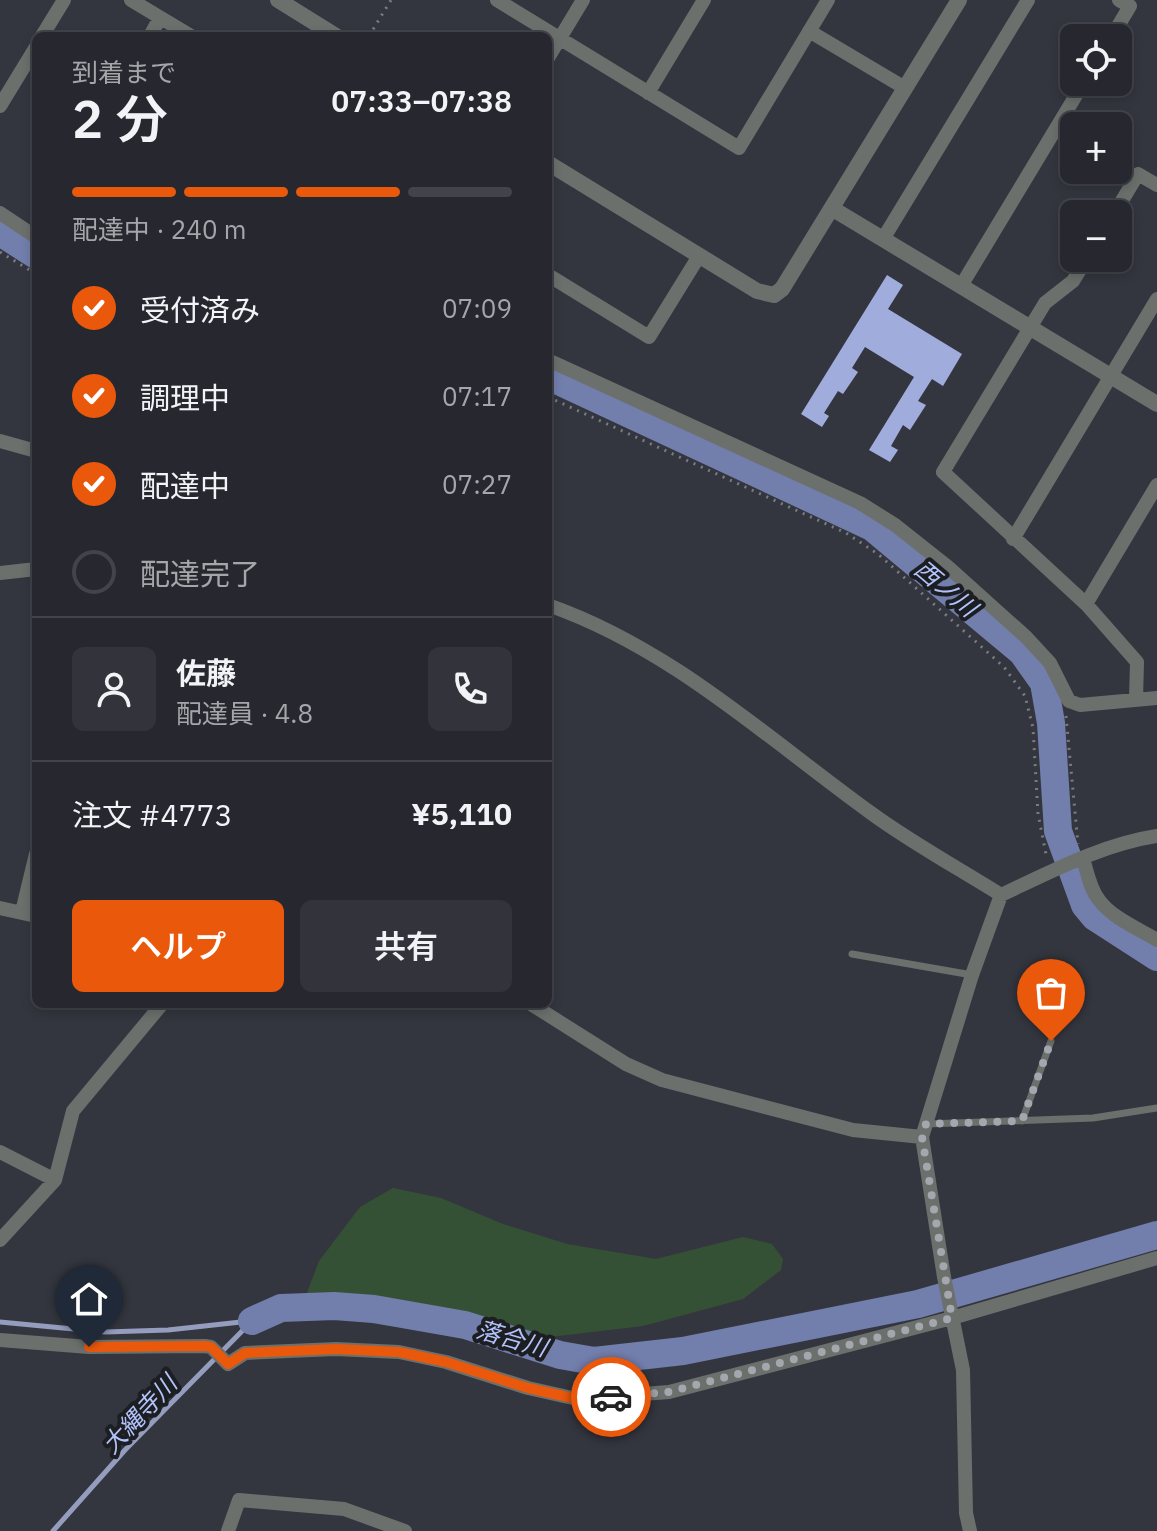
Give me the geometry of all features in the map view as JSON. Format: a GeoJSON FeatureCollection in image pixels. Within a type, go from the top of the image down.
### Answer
{"type":"FeatureCollection","features":[{"type":"Feature","properties":{"kind":"street"},"geometry":{"type":"LineString","coordinates":[[44,32],[64,0]]}},
{"type":"Feature","properties":{"kind":"street"},"geometry":{"type":"LineString","coordinates":[[131,0],[184,32]]}},
{"type":"Feature","properties":{"kind":"street"},"geometry":{"type":"LineString","coordinates":[[278,0],[330,32]]}},
{"type":"Feature","properties":{"kind":"street"},"geometry":{"type":"LineString","coordinates":[[497,0],[550,32]]}},
{"type":"Feature","properties":{"kind":"street"},"geometry":{"type":"LineString","coordinates":[[552,51],[583,0]]}},
{"type":"Feature","properties":{"kind":"street"},"geometry":{"type":"LineString","coordinates":[[648,93],[704,0]]}},
{"type":"Feature","properties":{"kind":"street"},"geometry":{"type":"LineString","coordinates":[[552,33],[739,148],[828,0]]}},
{"type":"Feature","properties":{"kind":"street"},"geometry":{"type":"LineString","coordinates":[[552,165],[757,291],[774,295],[782,289],[833,209],[959,0]]}},
{"type":"Feature","properties":{"kind":"street"},"geometry":{"type":"LineString","coordinates":[[883,239],[1028,0]]}},
{"type":"Feature","properties":{"kind":"street"},"geometry":{"type":"LineString","coordinates":[[1119,0],[1130,6],[1119,24]]}},
{"type":"Feature","properties":{"kind":"street"},"geometry":{"type":"LineString","coordinates":[[152,32],[160,18]]}},
{"type":"Feature","properties":{"kind":"street"},"geometry":{"type":"LineString","coordinates":[[809,31],[905,88]]}},
{"type":"Feature","properties":{"kind":"street"},"geometry":{"type":"LineString","coordinates":[[0,106],[32,54]]}},
{"type":"Feature","properties":{"kind":"street"},"geometry":{"type":"LineString","coordinates":[[961,286],[1076,96]]}},
{"type":"Feature","properties":{"kind":"street"},"geometry":{"type":"LineString","coordinates":[[1122,200],[1138,174],[1157,185]]}},
{"type":"Feature","properties":{"kind":"street"},"geometry":{"type":"LineString","coordinates":[[833,209],[1157,404]]}},
{"type":"Feature","properties":{"kind":"street"},"geometry":{"type":"LineString","coordinates":[[0,213],[32,231]]}},
{"type":"Feature","properties":{"kind":"street"},"geometry":{"type":"LineString","coordinates":[[552,277],[649,337],[699,256]]}},
{"type":"Feature","properties":{"kind":"street"},"geometry":{"type":"LineString","coordinates":[[1078,272],[1073,281],[1045,303],[943,472],[1086,604],[1137,662],[1136,699]]}},
{"type":"Feature","properties":{"kind":"street"},"geometry":{"type":"LineString","coordinates":[[1013,539],[1157,299]]}},
{"type":"Feature","properties":{"kind":"street"},"geometry":{"type":"LineString","coordinates":[[552,362],[860,503],[895,525],[948,567],[1026,637],[1050,663],[1069,701],[1080,705],[1157,698]]}},
{"type":"Feature","properties":{"kind":"street"},"geometry":{"type":"LineString","coordinates":[[0,441],[32,450]]}},
{"type":"Feature","properties":{"kind":"street"},"geometry":{"type":"LineString","coordinates":[[1086,604],[1157,485]]}},
{"type":"Feature","properties":{"kind":"street"},"geometry":{"type":"LineString","coordinates":[[0,573],[32,569]]}},
{"type":"Feature","properties":{"kind":"street"},"geometry":{"type":"LineString","coordinates":[[552,606],[586,618],[638,644],[685,673],[874,815],[1001,895]]}},
{"type":"Feature","properties":{"kind":"street"},"geometry":{"type":"LineString","coordinates":[[970,1531],[966,1513],[963,1370],[944,1277],[924,1130],[972,975],[1001,895],[1067,865],[1138,839],[1157,836]]}},
{"type":"Feature","properties":{"kind":"street"},"geometry":{"type":"LineString","coordinates":[[1067,865],[1110,911],[1157,940]]}},
{"type":"Feature","properties":{"kind":"street"},"geometry":{"type":"LineString","coordinates":[[0,908],[29,914],[32,888]]}},
{"type":"Feature","properties":{"kind":"street"},"geometry":{"type":"LineString","coordinates":[[0,1240],[55,1180],[73,1111],[159,1008]]}},
{"type":"Feature","properties":{"kind":"street"},"geometry":{"type":"LineString","coordinates":[[537,1008],[626,1064],[662,1080],[853,1130],[924,1130]]}},
{"type":"Feature","properties":{"kind":"street"},"geometry":{"type":"LineString","coordinates":[[0,1152],[55,1180]]}},
{"type":"Feature","properties":{"kind":"street"},"geometry":{"type":"LineString","coordinates":[[0,1340],[89,1347],[211,1347],[228,1364],[245,1353],[336,1349],[399,1352],[577,1399],[669,1392],[1157,1258]]}},
{"type":"Feature","properties":{"kind":"street"},"geometry":{"type":"LineString","coordinates":[[228,1531],[239,1500],[344,1509],[405,1531]]}},
{"type":"Feature","properties":{"kind":"lane"},"geometry":{"type":"LineString","coordinates":[[852,954],[972,975]]}},
{"type":"Feature","properties":{"kind":"lane"},"geometry":{"type":"LineString","coordinates":[[1022,1121],[1051,1041]]}},
{"type":"Feature","properties":{"kind":"lane"},"geometry":{"type":"LineString","coordinates":[[924,1130],[1093,1118],[1157,1108]]}},
{"type":"Feature","properties":{"kind":"path"},"geometry":{"type":"LineString","coordinates":[[371,32],[391,0]]}},
{"type":"Feature","properties":{"kind":"path"},"geometry":{"type":"LineString","coordinates":[[0,252],[32,272]]}},
{"type":"Feature","properties":{"kind":"path"},"geometry":{"type":"LineString","coordinates":[[552,399],[846,533],[878,554],[1004,667],[1025,696],[1033,728],[1038,814],[1067,865]]}},
{"type":"Feature","properties":{"kind":"path"},"geometry":{"type":"LineString","coordinates":[[1067,865],[1076,836],[1065,720],[1069,701]]}},
{"type":"Feature","properties":{"kind":"green space"},"geometry":{"type":"Polygon","coordinates":[[[393,1188],[441,1198],[503,1224],[567,1244],[656,1259],[743,1237],[772,1244],[783,1259],[781,1270],[743,1299],[643,1326],[524,1340],[435,1333],[344,1319],[305,1298],[319,1261],[360,1207],[393,1188]]]}},
{"type":"Feature","properties":{"kind":"building"},"geometry":{"type":"Polygon","coordinates":[[[887,275],[903,285],[888,309],[962,354],[943,386],[932,379],[918,401],[926,405],[910,430],[903,425],[891,446],[898,450],[890,462],[869,450],[914,377],[865,347],[852,368],[858,372],[843,394],[838,391],[824,413],[829,416],[822,427],[801,414],[887,275]]]}},
{"type":"Feature","properties":{"kind":"waterway","name":"西ノ川"},"geometry":{"type":"LineString","coordinates":[[0,232],[32,252]]}},
{"type":"Feature","properties":{"kind":"waterway","name":"西ノ川"},"geometry":{"type":"LineString","coordinates":[[552,378],[872,527],[1022,652],[1044,683],[1051,723],[1058,831],[1085,905],[1095,917],[1157,957]]}},
{"type":"Feature","properties":{"kind":"waterway","name":"落合川"},"geometry":{"type":"LineString","coordinates":[[252,1321],[281,1308],[334,1306],[374,1309],[465,1325],[560,1355],[594,1361],[683,1351],[918,1304],[1157,1235]]}},
{"type":"Feature","properties":{"kind":"waterway","name":"落合川"},"geometry":{"type":"LineString","coordinates":[[0,1322],[105,1332],[168,1330],[250,1321]]}},
{"type":"Feature","properties":{"kind":"waterway","name":"大縄寺川"},"geometry":{"type":"LineString","coordinates":[[53,1531],[125,1450],[252,1321]]}},
{"type":"Feature","properties":{"kind":"way so far"},"geometry":{"type":"LineString","coordinates":[[611,1397],[669,1392],[952,1318],[922,1137],[926,1124],[1022,1121],[1051,1041]]}},
{"type":"Feature","properties":{"kind":"route"},"geometry":{"type":"LineString","coordinates":[[89,1347],[205,1346],[211,1347],[228,1364],[245,1353],[336,1349],[399,1352],[577,1399],[611,1397]]}}]}
